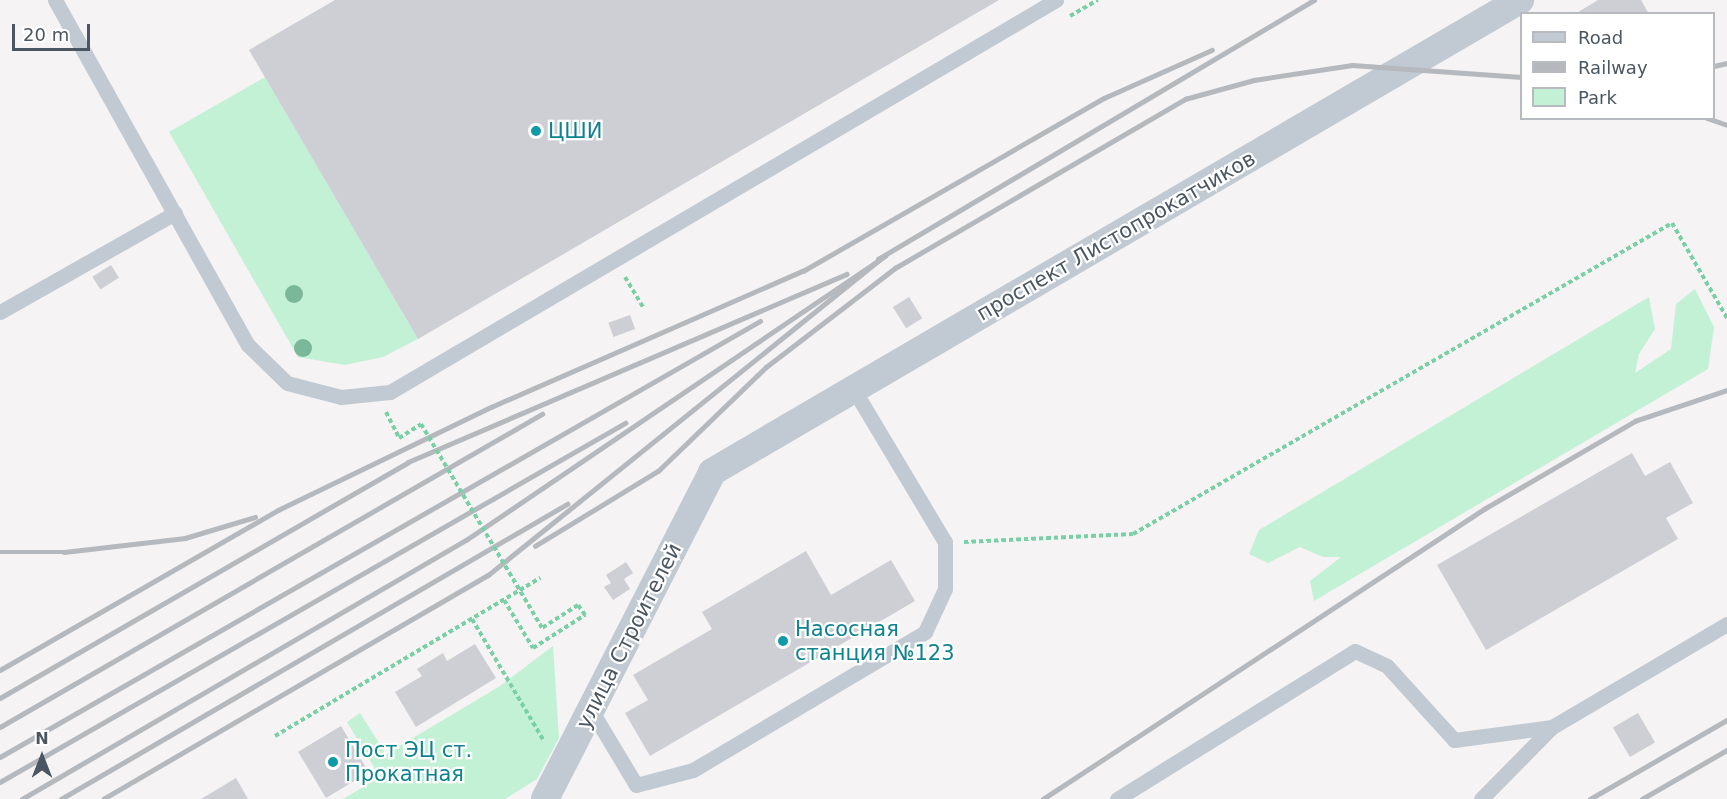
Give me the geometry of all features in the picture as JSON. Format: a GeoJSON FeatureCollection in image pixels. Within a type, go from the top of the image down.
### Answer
{"type":"FeatureCollection","features":[{"type":"Feature","properties":{"kind":"street","name":"проспект Листопрокатчиков"},"geometry":{"type":"LineString","coordinates":[[712,472],[1520,0]]}},
{"type":"Feature","properties":{"kind":"street","name":"улица Строителей"},"geometry":{"type":"LineString","coordinates":[[546,799],[712,472]]}},
{"type":"Feature","properties":{"kind":"lane"},"geometry":{"type":"LineString","coordinates":[[55,0],[248,345],[287,383],[341,397],[390,392],[1056,0]]}},
{"type":"Feature","properties":{"kind":"lane"},"geometry":{"type":"LineString","coordinates":[[0,312],[175,213]]}},
{"type":"Feature","properties":{"kind":"lane"},"geometry":{"type":"LineString","coordinates":[[591,710],[636,785],[693,770],[925,632],[945,590],[945,542],[854,390]]}},
{"type":"Feature","properties":{"kind":"lane"},"geometry":{"type":"LineString","coordinates":[[1481,799],[1552,727],[1727,624]]}},
{"type":"Feature","properties":{"kind":"lane"},"geometry":{"type":"LineString","coordinates":[[1117,799],[1354,651],[1387,666],[1454,740],[1552,727]]}},
{"type":"Feature","properties":{"kind":"path"},"geometry":{"type":"LineString","coordinates":[[945,542],[1133,534],[1672,223],[1727,318]]}},
{"type":"Feature","properties":{"kind":"path"},"geometry":{"type":"LineString","coordinates":[[625,276],[644,309]]}},
{"type":"Feature","properties":{"kind":"path"},"geometry":{"type":"LineString","coordinates":[[390,392],[385,416],[399,438],[422,424],[542,627],[578,605],[585,615],[533,648],[504,600]]}},
{"type":"Feature","properties":{"kind":"path"},"geometry":{"type":"LineString","coordinates":[[275,736],[540,578]]}},
{"type":"Feature","properties":{"kind":"path"},"geometry":{"type":"LineString","coordinates":[[472,619],[561,769]]}},
{"type":"Feature","properties":{"kind":"green space"},"geometry":{"type":"Polygon","coordinates":[[[265,77],[418,339],[383,357],[345,365],[298,357],[169,132],[265,77]]]}},
{"type":"Feature","properties":{"kind":"green space"},"geometry":{"type":"Polygon","coordinates":[[[1695,289],[1714,327],[1708,369],[1314,601],[1310,581],[1341,557],[1323,557],[1300,547],[1268,563],[1249,554],[1259,530],[1649,297],[1655,329],[1639,354],[1635,373],[1671,349],[1676,304],[1695,289]]]}},
{"type":"Feature","properties":{"kind":"green space"},"geometry":{"type":"Polygon","coordinates":[[[553,646],[559,738],[537,779],[505,799],[343,799],[375,780],[374,767],[347,722],[360,713],[386,754],[500,686],[553,646]]]}},
{"type":"Feature","properties":{"kind":"building","name":"ЦШИ"},"geometry":{"type":"Polygon","coordinates":[[[335,0],[999,0],[418,339],[249,50],[335,0]]]}},
{"type":"Feature","properties":{"kind":"building"},"geometry":{"type":"Polygon","coordinates":[[[1598,0],[1641,0],[1648,12],[1578,12],[1598,0]]]}},
{"type":"Feature","properties":{"kind":"building"},"geometry":{"type":"Polygon","coordinates":[[[111,265],[119,278],[100,289],[92,277],[111,265]]]}},
{"type":"Feature","properties":{"kind":"building"},"geometry":{"type":"Polygon","coordinates":[[[909,297],[922,318],[906,328],[893,307],[909,297]]]}},
{"type":"Feature","properties":{"kind":"building"},"geometry":{"type":"Polygon","coordinates":[[[630,315],[635,329],[614,337],[608,323],[630,315]]]}},
{"type":"Feature","properties":{"kind":"building"},"geometry":{"type":"Polygon","coordinates":[[[1632,453],[1645,476],[1670,462],[1693,503],[1666,518],[1678,539],[1486,650],[1437,565],[1632,453]]]}},
{"type":"Feature","properties":{"kind":"building","name":"Насосная станция №123"},"geometry":{"type":"Polygon","coordinates":[[[806,551],[831,595],[891,560],[915,601],[650,756],[625,713],[648,700],[633,675],[712,629],[702,612],[806,551]]]}},
{"type":"Feature","properties":{"kind":"building"},"geometry":{"type":"Polygon","coordinates":[[[626,562],[633,573],[624,579],[630,589],[613,600],[604,587],[611,583],[606,575],[626,562]]]}},
{"type":"Feature","properties":{"kind":"building"},"geometry":{"type":"Polygon","coordinates":[[[475,644],[496,678],[416,727],[395,692],[422,676],[417,669],[443,653],[447,661],[475,644]]]}},
{"type":"Feature","properties":{"kind":"building"},"geometry":{"type":"Polygon","coordinates":[[[1638,713],[1655,742],[1630,757],[1613,728],[1638,713]]]}},
{"type":"Feature","properties":{"kind":"building","name":"Пост ЭЦ ст. Прокатная"},"geometry":{"type":"Polygon","coordinates":[[[341,726],[369,772],[326,798],[298,752],[341,726]]]}},
{"type":"Feature","properties":{"kind":"building"},"geometry":{"type":"Polygon","coordinates":[[[236,778],[248,799],[201,799],[236,778]]]}},
{"type":"Feature","properties":{"kind":"railway"},"geometry":{"type":"LineString","coordinates":[[878,259],[1314,0]]}},
{"type":"Feature","properties":{"kind":"railway"},"geometry":{"type":"LineString","coordinates":[[0,670],[278,510],[491,407],[803,271],[1104,98],[1212,50]]}},
{"type":"Feature","properties":{"kind":"railway"},"geometry":{"type":"LineString","coordinates":[[1715,66],[1727,63]]}},
{"type":"Feature","properties":{"kind":"railway"},"geometry":{"type":"LineString","coordinates":[[535,546],[658,471],[766,367],[895,268],[1185,99],[1254,80],[1352,65],[1520,77]]}},
{"type":"Feature","properties":{"kind":"railway"},"geometry":{"type":"LineString","coordinates":[[1713,120],[1727,125]]}},
{"type":"Feature","properties":{"kind":"railway"},"geometry":{"type":"LineString","coordinates":[[22,799],[466,540],[885,256],[489,575],[104,799]]}},
{"type":"Feature","properties":{"kind":"railway"},"geometry":{"type":"LineString","coordinates":[[0,698],[408,462],[846,274]]}},
{"type":"Feature","properties":{"kind":"railway"},"geometry":{"type":"LineString","coordinates":[[0,757],[760,321]]}},
{"type":"Feature","properties":{"kind":"railway"},"geometry":{"type":"LineString","coordinates":[[1043,799],[1484,509],[1635,421],[1727,390]]}},
{"type":"Feature","properties":{"kind":"railway"},"geometry":{"type":"LineString","coordinates":[[0,727],[542,414]]}},
{"type":"Feature","properties":{"kind":"railway"},"geometry":{"type":"LineString","coordinates":[[0,782],[625,423]]}},
{"type":"Feature","properties":{"kind":"railway"},"geometry":{"type":"LineString","coordinates":[[61,799],[567,504]]}},
{"type":"Feature","properties":{"kind":"railway"},"geometry":{"type":"LineString","coordinates":[[0,552],[64,552],[185,538],[255,517]]}},
{"type":"Feature","properties":{"kind":"railway"},"geometry":{"type":"LineString","coordinates":[[1590,799],[1727,720]]}},
{"type":"Feature","properties":{"kind":"railway"},"geometry":{"type":"LineString","coordinates":[[1642,799],[1727,750]]}},
{"type":"Feature","properties":{"kind":"place","name":"ЦШИ"},"geometry":{"type":"Point","coordinates":[536,131]}},
{"type":"Feature","properties":{"kind":"place","name":"Насосная станция №123"},"geometry":{"type":"Point","coordinates":[783,641]}},
{"type":"Feature","properties":{"kind":"place","name":"Пост ЭЦ ст. Прокатная"},"geometry":{"type":"Point","coordinates":[333,762]}}]}
